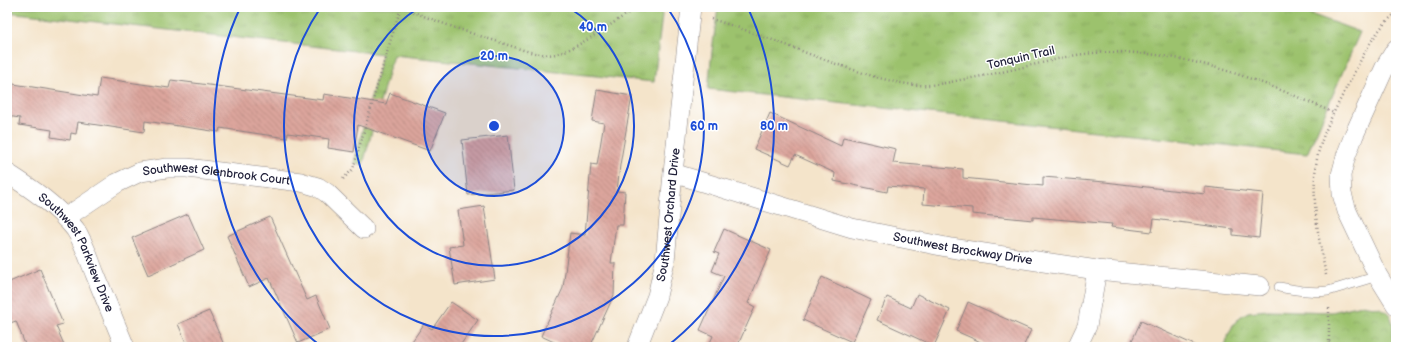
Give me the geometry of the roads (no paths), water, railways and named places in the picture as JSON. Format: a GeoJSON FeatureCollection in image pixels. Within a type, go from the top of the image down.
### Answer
{"type":"FeatureCollection","features":[{"type":"Feature","properties":{"kind":"street","name":"Southwest Orchard Drive"},"geometry":{"type":"LineString","coordinates":[[636,347],[657,296],[666,261],[672,173],[691,7]]}},
{"type":"Feature","properties":{"kind":"street"},"geometry":{"type":"LineString","coordinates":[[1396,49],[1385,67],[1354,134],[1341,175],[1342,194],[1347,211],[1378,276],[1396,305]]}},
{"type":"Feature","properties":{"kind":"street","name":"Southwest Glenbrook Court"},"geometry":{"type":"LineString","coordinates":[[65,218],[129,177],[140,172],[167,168],[187,168],[301,182],[318,187],[327,193],[364,229]]}},
{"type":"Feature","properties":{"kind":"street","name":"Southwest Brockway Drive"},"geometry":{"type":"LineString","coordinates":[[672,173],[852,228],[951,248],[1097,270],[1260,286]]}},
{"type":"Feature","properties":{"kind":"street","name":"Southwest Parkview Drive"},"geometry":{"type":"LineString","coordinates":[[7,174],[28,186],[44,199],[65,218],[76,231],[86,250],[125,347]]}},
{"type":"Feature","properties":{"kind":"street"},"geometry":{"type":"LineString","coordinates":[[1077,347],[1087,326],[1097,270]]}},
{"type":"Feature","properties":{"kind":"lane"},"geometry":{"type":"LineString","coordinates":[[1279,287],[1308,292],[1320,292],[1378,276]]}}]}
